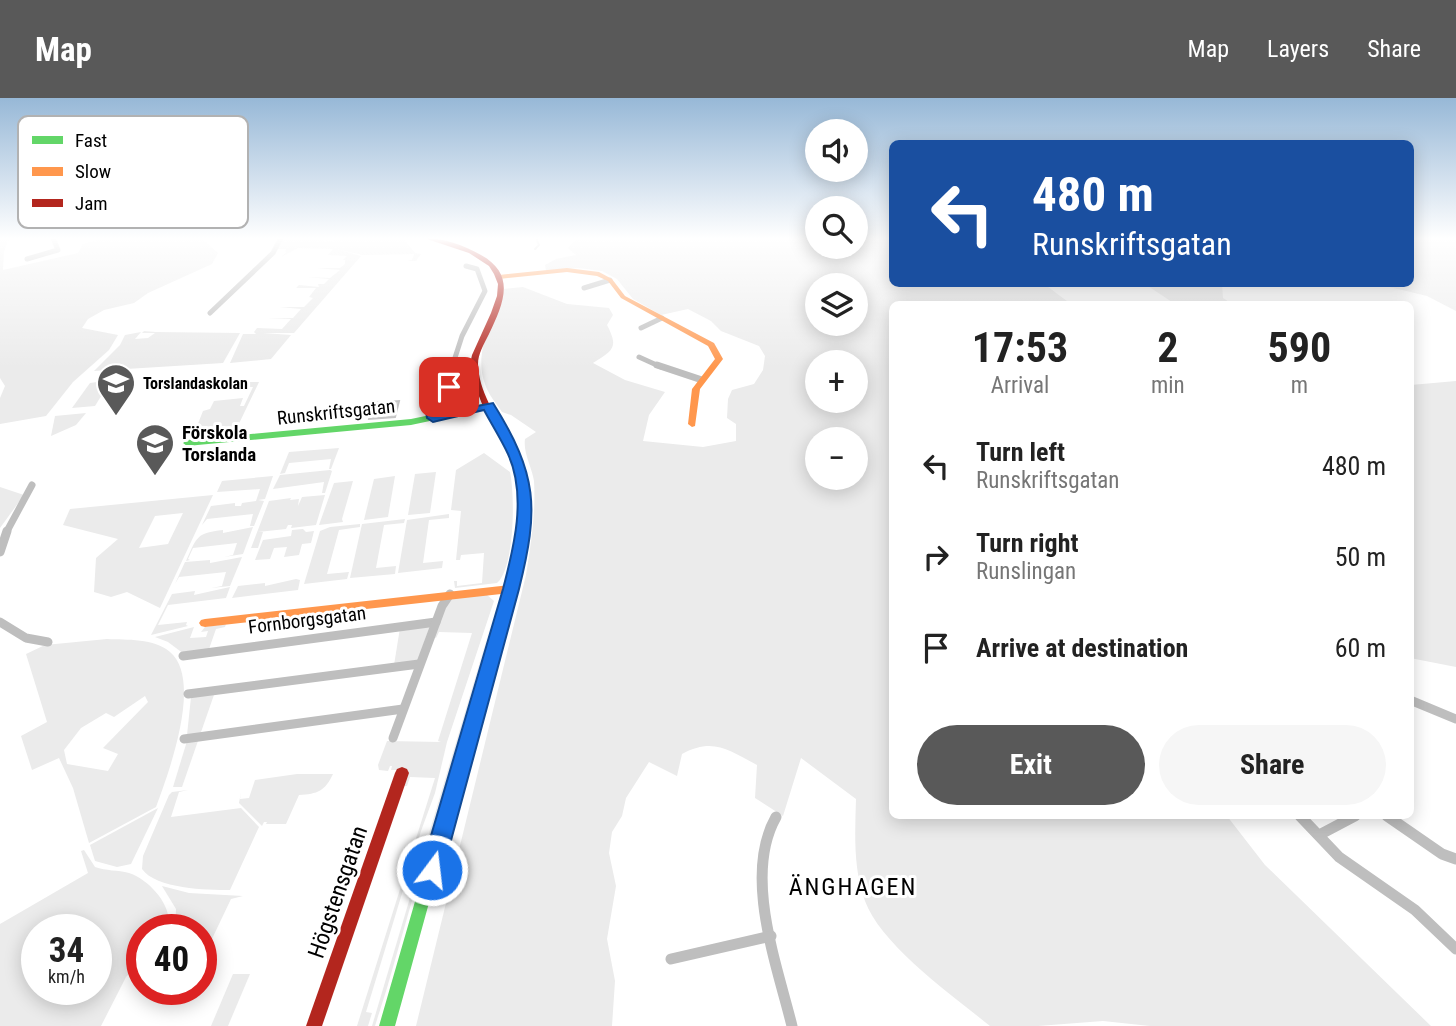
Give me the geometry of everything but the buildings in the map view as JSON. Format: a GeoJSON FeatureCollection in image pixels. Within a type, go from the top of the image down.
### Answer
{"type":"FeatureCollection","features":[{"type":"Feature","properties":{"kind":"street"},"geometry":{"type":"LineString","coordinates":[[210,313],[243,281]]}},
{"type":"Feature","properties":{"kind":"street"},"geometry":{"type":"LineString","coordinates":[[433,418],[436,404],[448,391],[460,339],[485,291],[484,281]]}},
{"type":"Feature","properties":{"kind":"street"},"geometry":{"type":"LineString","coordinates":[[387,1026],[521,547],[523,487],[516,456],[477,382],[474,362],[499,295],[499,281]]}},
{"type":"Feature","properties":{"kind":"street"},"geometry":{"type":"LineString","coordinates":[[584,288],[603,281]]}},
{"type":"Feature","properties":{"kind":"street"},"geometry":{"type":"LineString","coordinates":[[612,281],[623,297],[716,350],[717,362],[694,393],[692,424]]}},
{"type":"Feature","properties":{"kind":"street"},"geometry":{"type":"LineString","coordinates":[[641,328],[662,318]]}},
{"type":"Feature","properties":{"kind":"street"},"geometry":{"type":"LineString","coordinates":[[639,357],[671,372],[702,380]]}},
{"type":"Feature","properties":{"kind":"street","name":"Runskriftsgatan"},"geometry":{"type":"LineString","coordinates":[[187,443],[346,430],[433,418],[488,406]]}},
{"type":"Feature","properties":{"kind":"street"},"geometry":{"type":"LineString","coordinates":[[0,552],[8,527],[32,485]]}},
{"type":"Feature","properties":{"kind":"street","name":"Fornborgsgatan"},"geometry":{"type":"LineString","coordinates":[[205,623],[511,589]]}},
{"type":"Feature","properties":{"kind":"street"},"geometry":{"type":"LineString","coordinates":[[393,738],[419,664],[445,599],[450,594]]}},
{"type":"Feature","properties":{"kind":"street"},"geometry":{"type":"LineString","coordinates":[[0,622],[26,638],[48,642]]}},
{"type":"Feature","properties":{"kind":"street","name":"Fornborgsgatan"},"geometry":{"type":"LineString","coordinates":[[183,656],[436,622]]}},
{"type":"Feature","properties":{"kind":"street"},"geometry":{"type":"LineString","coordinates":[[188,694],[419,664]]}},
{"type":"Feature","properties":{"kind":"street"},"geometry":{"type":"LineString","coordinates":[[1414,701],[1456,719]]}},
{"type":"Feature","properties":{"kind":"street"},"geometry":{"type":"LineString","coordinates":[[184,738],[403,709]]}},
{"type":"Feature","properties":{"kind":"street","name":"Högstensgatan"},"geometry":{"type":"LineString","coordinates":[[314,1026],[402,773]]}},
{"type":"Feature","properties":{"kind":"street"},"geometry":{"type":"LineString","coordinates":[[776,817],[768,826],[762,843],[763,889],[792,1026]]}},
{"type":"Feature","properties":{"kind":"street"},"geometry":{"type":"LineString","coordinates":[[1303,819],[1339,857],[1415,911],[1456,949]]}},
{"type":"Feature","properties":{"kind":"street"},"geometry":{"type":"LineString","coordinates":[[1319,835],[1349,819]]}},
{"type":"Feature","properties":{"kind":"street"},"geometry":{"type":"LineString","coordinates":[[1391,819],[1442,854],[1456,859]]}},
{"type":"Feature","properties":{"kind":"street"},"geometry":{"type":"LineString","coordinates":[[671,959],[771,936]]}},
{"type":"Feature","properties":{"kind":"shaded area"},"geometry":{"type":"Polygon","coordinates":[[[0,281],[174,281],[134,303],[104,310],[88,319],[82,328],[118,335],[109,350],[73,382],[46,416],[0,424],[0,398],[5,386],[0,378],[0,281]]]}},
{"type":"Feature","properties":{"kind":"shaded area"},"geometry":{"type":"Polygon","coordinates":[[[327,281],[339,281],[294,333],[263,333],[291,335],[271,359],[230,363],[243,334],[256,334],[254,332],[257,328],[282,329],[291,319],[268,318],[293,318],[301,309],[279,307],[304,307],[313,298],[309,297],[316,288],[296,288],[299,285],[319,287],[318,284],[327,281]]]}},
{"type":"Feature","properties":{"kind":"shaded area"},"geometry":{"type":"Polygon","coordinates":[[[619,281],[805,281],[805,336],[868,336],[868,281],[889,281],[889,287],[1048,287],[1067,301],[889,301],[889,819],[1229,819],[1265,865],[1431,1026],[1150,1026],[1103,1021],[1038,1026],[990,1026],[920,969],[873,918],[858,876],[856,799],[801,758],[783,816],[755,798],[757,765],[729,750],[703,746],[682,754],[677,776],[649,762],[626,798],[622,816],[612,832],[609,853],[616,886],[607,939],[615,981],[612,1026],[416,1026],[526,575],[531,540],[534,481],[526,455],[525,439],[536,432],[502,412],[485,384],[481,360],[490,324],[504,289],[523,287],[567,304],[609,308],[613,315],[607,325],[613,339],[612,348],[593,363],[625,380],[665,392],[649,415],[643,441],[703,447],[736,441],[736,424],[727,418],[728,399],[732,390],[754,384],[763,370],[765,356],[759,346],[721,331],[711,321],[688,309],[661,315],[633,299],[619,281]]]}},
{"type":"Feature","properties":{"kind":"shaded area"},"geometry":{"type":"Polygon","coordinates":[[[1414,281],[1456,281],[1456,311],[1427,296],[1390,287],[1414,287],[1414,281]]]}},
{"type":"Feature","properties":{"kind":"shaded area"},"geometry":{"type":"Polygon","coordinates":[[[1150,287],[1222,287],[1223,298],[1228,301],[1170,301],[1150,287]]]}},
{"type":"Feature","properties":{"kind":"shaded area"},"geometry":{"type":"Polygon","coordinates":[[[144,331],[240,333],[223,363],[94,371],[120,345],[125,335],[141,332],[135,339],[148,338],[155,333],[142,333],[144,331]]]}},
{"type":"Feature","properties":{"kind":"shaded area"},"geometry":{"type":"Polygon","coordinates":[[[111,380],[95,406],[72,408],[90,383],[111,380]]]}},
{"type":"Feature","properties":{"kind":"shaded area"},"geometry":{"type":"Polygon","coordinates":[[[1456,381],[1456,667],[1414,659],[1414,385],[1456,381]]]}},
{"type":"Feature","properties":{"kind":"shaded area"},"geometry":{"type":"Polygon","coordinates":[[[250,382],[259,382],[233,436],[217,438],[197,426],[203,411],[210,409],[214,401],[243,398],[240,406],[244,406],[253,387],[245,387],[250,382]]]}},
{"type":"Feature","properties":{"kind":"shaded area"},"geometry":{"type":"Polygon","coordinates":[[[86,413],[76,425],[51,436],[55,416],[86,413]]]}},
{"type":"Feature","properties":{"kind":"shaded area"},"geometry":{"type":"Polygon","coordinates":[[[339,448],[331,469],[331,459],[289,463],[285,473],[280,474],[289,452],[339,448]]]}},
{"type":"Feature","properties":{"kind":"shaded area"},"geometry":{"type":"Polygon","coordinates":[[[484,453],[510,472],[513,513],[507,562],[497,583],[455,588],[454,581],[457,581],[457,586],[482,583],[484,553],[461,555],[460,560],[456,560],[461,511],[451,510],[456,470],[484,453]]]}},
{"type":"Feature","properties":{"kind":"shaded area"},"geometry":{"type":"Polygon","coordinates":[[[332,471],[325,493],[322,493],[324,482],[273,489],[280,475],[332,471]]]}},
{"type":"Feature","properties":{"kind":"shaded area"},"geometry":{"type":"Polygon","coordinates":[[[436,472],[430,513],[408,515],[415,474],[436,472]]]}},
{"type":"Feature","properties":{"kind":"shaded area"},"geometry":{"type":"Polygon","coordinates":[[[273,476],[265,499],[258,500],[264,501],[254,526],[250,526],[253,514],[207,519],[202,525],[211,506],[235,503],[235,506],[241,506],[242,503],[256,501],[260,489],[217,492],[222,481],[273,476]]]}},
{"type":"Feature","properties":{"kind":"shaded area"},"geometry":{"type":"Polygon","coordinates":[[[395,476],[388,517],[364,520],[374,479],[395,476]]]}},
{"type":"Feature","properties":{"kind":"shaded area"},"geometry":{"type":"Polygon","coordinates":[[[353,481],[343,522],[319,525],[334,483],[353,481]]]}},
{"type":"Feature","properties":{"kind":"shaded area"},"geometry":{"type":"Polygon","coordinates":[[[0,487],[24,495],[0,528],[0,487]]]}},
{"type":"Feature","properties":{"kind":"shaded area"},"geometry":{"type":"Polygon","coordinates":[[[213,495],[160,608],[127,592],[111,597],[94,592],[96,558],[118,539],[63,525],[70,509],[213,495]],[[183,513],[155,516],[139,548],[168,544],[183,513]]]}},
{"type":"Feature","properties":{"kind":"shaded area"},"geometry":{"type":"Polygon","coordinates":[[[325,495],[316,525],[291,528],[292,525],[288,525],[286,529],[258,532],[263,532],[258,548],[251,548],[269,501],[299,499],[298,506],[302,497],[325,495]]]}},
{"type":"Feature","properties":{"kind":"shaded area"},"geometry":{"type":"Polygon","coordinates":[[[449,514],[449,518],[429,520],[423,563],[443,561],[442,568],[398,573],[407,520],[449,514]]]}},
{"type":"Feature","properties":{"kind":"shaded area"},"geometry":{"type":"Polygon","coordinates":[[[405,519],[404,523],[384,525],[376,568],[396,566],[395,574],[350,578],[362,524],[405,519]]]}},
{"type":"Feature","properties":{"kind":"shaded area"},"geometry":{"type":"Polygon","coordinates":[[[360,524],[360,527],[339,530],[327,574],[349,572],[347,579],[304,584],[320,531],[330,527],[360,524]]]}},
{"type":"Feature","properties":{"kind":"shaded area"},"geometry":{"type":"Polygon","coordinates":[[[253,527],[243,554],[224,557],[233,555],[237,543],[193,548],[188,559],[190,560],[186,561],[195,541],[202,535],[253,527]]]}},
{"type":"Feature","properties":{"kind":"shaded area"},"geometry":{"type":"Polygon","coordinates":[[[303,529],[306,532],[314,531],[311,543],[302,544],[299,555],[284,557],[287,547],[274,548],[270,559],[255,560],[263,540],[291,536],[292,530],[303,529]]]}},
{"type":"Feature","properties":{"kind":"shaded area"},"geometry":{"type":"Polygon","coordinates":[[[242,557],[230,586],[211,588],[222,586],[226,572],[179,577],[175,584],[185,562],[210,560],[210,563],[242,557]]]}},
{"type":"Feature","properties":{"kind":"shaded area"},"geometry":{"type":"Polygon","coordinates":[[[300,580],[298,590],[232,598],[238,586],[265,583],[265,586],[300,580]]]}},
{"type":"Feature","properties":{"kind":"shaded area"},"geometry":{"type":"Polygon","coordinates":[[[230,587],[226,598],[168,605],[158,625],[187,622],[188,626],[151,635],[172,594],[195,591],[194,595],[230,587]]]}},
{"type":"Feature","properties":{"kind":"shaded area"},"geometry":{"type":"Polygon","coordinates":[[[486,594],[494,601],[447,742],[435,793],[366,1012],[372,1013],[368,1026],[357,1026],[435,778],[410,777],[407,786],[403,786],[407,770],[391,770],[390,766],[388,771],[379,770],[378,765],[387,741],[441,742],[438,741],[472,633],[439,632],[436,638],[434,637],[445,604],[452,597],[486,594]]]}},
{"type":"Feature","properties":{"kind":"shaded area"},"geometry":{"type":"Polygon","coordinates":[[[497,604],[387,988],[375,1026],[372,1026],[497,604]]]}},
{"type":"Feature","properties":{"kind":"shaded area"},"geometry":{"type":"Polygon","coordinates":[[[226,624],[225,627],[216,629],[209,649],[184,654],[168,642],[155,637],[194,627],[190,638],[206,637],[208,631],[201,632],[205,627],[226,624]]]}},
{"type":"Feature","properties":{"kind":"shaded area"},"geometry":{"type":"Polygon","coordinates":[[[430,626],[417,662],[394,665],[400,628],[430,626]]]}},
{"type":"Feature","properties":{"kind":"shaded area"},"geometry":{"type":"Polygon","coordinates":[[[107,639],[156,644],[170,652],[179,665],[184,683],[184,704],[175,750],[156,807],[89,843],[73,788],[59,758],[32,770],[21,736],[47,722],[26,654],[45,645],[107,639]],[[145,696],[114,717],[106,713],[81,728],[64,750],[67,764],[108,771],[118,754],[103,748],[148,702],[145,696]]]}},
{"type":"Feature","properties":{"kind":"shaded area"},"geometry":{"type":"Polygon","coordinates":[[[215,692],[200,735],[187,735],[191,697],[215,692]]]}},
{"type":"Feature","properties":{"kind":"shaded area"},"geometry":{"type":"Polygon","coordinates":[[[199,738],[182,787],[173,787],[187,741],[199,738]]]}},
{"type":"Feature","properties":{"kind":"shaded area"},"geometry":{"type":"Polygon","coordinates":[[[297,774],[333,774],[320,790],[299,795],[286,824],[264,822],[262,826],[239,803],[241,792],[240,799],[249,798],[255,780],[297,774]]]}},
{"type":"Feature","properties":{"kind":"shaded area"},"geometry":{"type":"Polygon","coordinates":[[[188,790],[179,792],[171,817],[241,808],[259,827],[230,890],[196,889],[170,884],[158,881],[142,869],[143,856],[169,795],[172,792],[188,790]]]}},
{"type":"Feature","properties":{"kind":"shaded area"},"geometry":{"type":"Polygon","coordinates":[[[158,808],[131,864],[117,867],[95,861],[90,845],[158,808]]]}},
{"type":"Feature","properties":{"kind":"shaded area"},"geometry":{"type":"Polygon","coordinates":[[[84,850],[95,867],[129,873],[145,882],[159,895],[167,914],[126,914],[126,977],[112,1004],[112,914],[21,914],[21,1005],[112,1005],[101,1026],[0,1026],[0,924],[88,873],[81,851],[84,850]]]}},
{"type":"Feature","properties":{"kind":"shaded area"},"geometry":{"type":"Polygon","coordinates":[[[162,886],[189,893],[243,896],[231,899],[217,928],[217,914],[176,914],[176,909],[162,886]]]}},
{"type":"Feature","properties":{"kind":"shaded area"},"geometry":{"type":"Polygon","coordinates":[[[233,974],[250,974],[228,1026],[211,1026],[233,974]]]}},
{"type":"Feature","properties":{"kind":"traffic: fast"},"geometry":{"type":"LineString","coordinates":[[187,443],[411,422],[488,406]]}},
{"type":"Feature","properties":{"kind":"traffic: fast"},"geometry":{"type":"LineString","coordinates":[[387,1026],[515,573],[525,505],[520,467]]}},
{"type":"Feature","properties":{"kind":"traffic: slow"},"geometry":{"type":"LineString","coordinates":[[611,281],[623,297],[711,345],[719,359],[696,389],[692,424]]}},
{"type":"Feature","properties":{"kind":"traffic: slow"},"geometry":{"type":"LineString","coordinates":[[205,623],[511,589]]}},
{"type":"Feature","properties":{"kind":"traffic: jam"},"geometry":{"type":"LineString","coordinates":[[500,281],[499,301],[474,364],[480,391],[520,467]]}},
{"type":"Feature","properties":{"kind":"traffic: jam"},"geometry":{"type":"LineString","coordinates":[[314,1026],[402,773]]}},
{"type":"Feature","properties":{"kind":"place","name":"Torslandaskolan"},"geometry":{"type":"Point","coordinates":[116,417]}},
{"type":"Feature","properties":{"kind":"place","name":"Förskola Torslanda"},"geometry":{"type":"Point","coordinates":[155,477]}},
{"type":"Feature","properties":{"kind":"district","name":"ÄNGHAGEN"},"geometry":{"type":"Point","coordinates":[853,887]}},
{"type":"Feature","properties":{"kind":"route"},"geometry":{"type":"LineString","coordinates":[[432,870],[511,589],[521,547],[525,506],[516,456],[488,406],[433,418],[436,404],[445,396],[449,387]]}}]}
